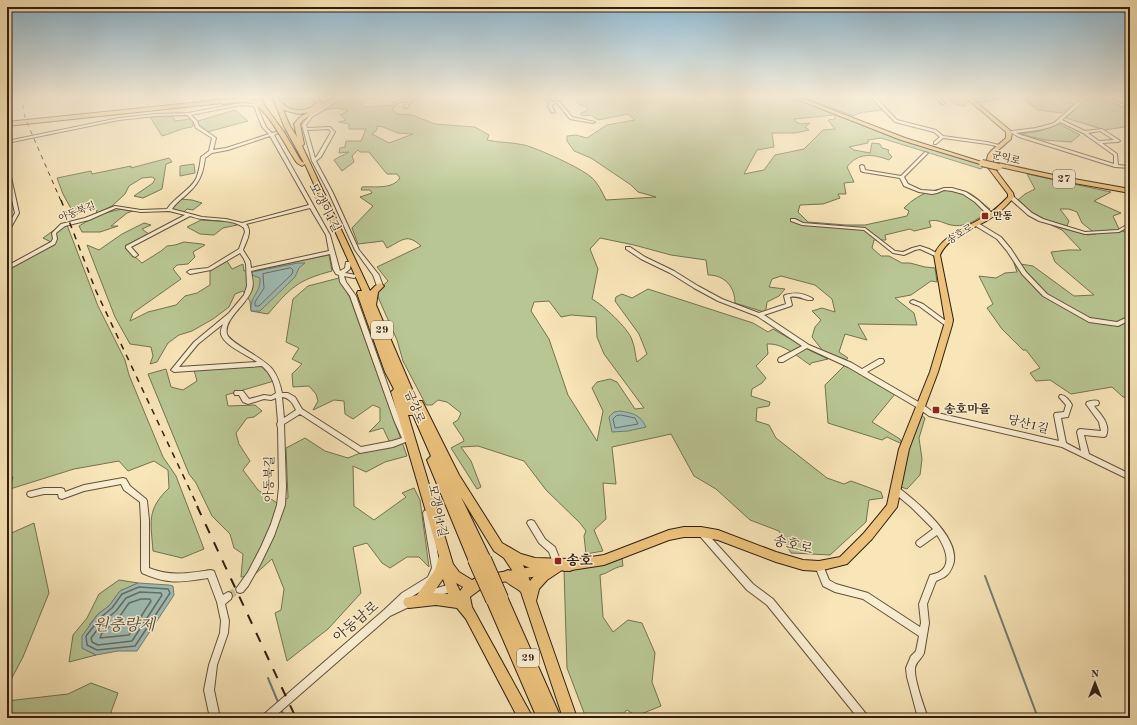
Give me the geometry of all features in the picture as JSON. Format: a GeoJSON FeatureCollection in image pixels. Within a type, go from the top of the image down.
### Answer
{"type":"FeatureCollection","features":[{"type":"Feature","properties":{"kind":"highway"},"geometry":{"type":"LineString","coordinates":[[279,130],[299,162],[302,164]]}},
{"type":"Feature","properties":{"kind":"highway","name":"금강로"},"geometry":{"type":"LineString","coordinates":[[284,130],[348,263],[357,276],[421,437],[497,599]]}},
{"type":"Feature","properties":{"kind":"highway","name":"금강로"},"geometry":{"type":"LineString","coordinates":[[288,130],[300,149],[373,308],[395,372]]}},
{"type":"Feature","properties":{"kind":"highway"},"geometry":{"type":"LineString","coordinates":[[298,130],[301,141],[300,149]]}},
{"type":"Feature","properties":{"kind":"highway","name":"군익로"},"geometry":{"type":"LineString","coordinates":[[879,130],[897,137],[982,161]]}},
{"type":"Feature","properties":{"kind":"highway","name":"군익로"},"geometry":{"type":"LineString","coordinates":[[883,130],[998,166],[1084,186],[1130,193]]}},
{"type":"Feature","properties":{"kind":"highway"},"geometry":{"type":"LineString","coordinates":[[357,276],[370,286],[380,286]]}},
{"type":"Feature","properties":{"kind":"highway"},"geometry":{"type":"LineString","coordinates":[[373,308],[374,292],[380,286]]}},
{"type":"Feature","properties":{"kind":"highway"},"geometry":{"type":"LineString","coordinates":[[395,372],[413,391],[455,478],[498,547],[508,554],[521,573],[570,718]]}},
{"type":"Feature","properties":{"kind":"highway"},"geometry":{"type":"LineString","coordinates":[[395,372],[404,423],[445,557],[451,588],[470,615]]}},
{"type":"Feature","properties":{"kind":"highway"},"geometry":{"type":"LineString","coordinates":[[498,547],[535,564],[557,566],[570,565]]}},
{"type":"Feature","properties":{"kind":"highway"},"geometry":{"type":"LineString","coordinates":[[508,554],[509,570],[505,576],[522,584],[529,596]]}},
{"type":"Feature","properties":{"kind":"highway"},"geometry":{"type":"LineString","coordinates":[[445,557],[455,576],[468,584]]}},
{"type":"Feature","properties":{"kind":"highway"},"geometry":{"type":"LineString","coordinates":[[423,596],[438,577],[444,566],[445,557]]}},
{"type":"Feature","properties":{"kind":"highway"},"geometry":{"type":"LineString","coordinates":[[529,596],[536,581],[557,566]]}},
{"type":"Feature","properties":{"kind":"highway"},"geometry":{"type":"LineString","coordinates":[[482,581],[467,589],[464,596],[464,602],[526,718]]}},
{"type":"Feature","properties":{"kind":"highway"},"geometry":{"type":"LineString","coordinates":[[410,602],[426,599],[456,601],[462,603]]}},
{"type":"Feature","properties":{"kind":"highway","name":"29"},"geometry":{"type":"LineString","coordinates":[[497,599],[544,718]]}},
{"type":"Feature","properties":{"kind":"highway","name":"29"},"geometry":{"type":"LineString","coordinates":[[497,599],[554,718]]}},
{"type":"Feature","properties":{"kind":"main road"},"geometry":{"type":"LineString","coordinates":[[1007,130],[1010,132],[1009,138],[1001,146],[993,150],[989,165],[1011,194],[1011,197]]}},
{"type":"Feature","properties":{"kind":"main road","name":"송호로"},"geometry":{"type":"LineString","coordinates":[[570,565],[604,560],[669,535],[684,532],[701,532],[718,535],[776,558],[803,565],[819,566],[843,560],[855,549],[892,507],[904,449],[934,372],[949,320],[937,255],[939,249],[946,241],[991,215],[1011,197]]}},
{"type":"Feature","properties":{"kind":"main road"},"geometry":{"type":"LineString","coordinates":[[482,581],[557,566]]}},
{"type":"Feature","properties":{"kind":"main road","name":"아동남로"},"geometry":{"type":"LineString","coordinates":[[451,588],[482,581]]}},
{"type":"Feature","properties":{"kind":"street","name":"모갱이1길"},"geometry":{"type":"LineString","coordinates":[[7,142],[65,130]]}},
{"type":"Feature","properties":{"kind":"street"},"geometry":{"type":"LineString","coordinates":[[201,130],[214,138],[211,152]]}},
{"type":"Feature","properties":{"kind":"street","name":"모갱이1길"},"geometry":{"type":"LineString","coordinates":[[267,130],[271,134],[328,235],[336,269],[338,273],[342,273],[343,282],[353,296],[397,420],[406,439],[423,490],[436,568],[431,580],[405,596],[387,613]]}},
{"type":"Feature","properties":{"kind":"street"},"geometry":{"type":"LineString","coordinates":[[303,130],[314,161],[329,194],[357,250],[376,275],[380,286]]}},
{"type":"Feature","properties":{"kind":"street"},"geometry":{"type":"LineString","coordinates":[[314,161],[319,157],[333,132],[331,130]]}},
{"type":"Feature","properties":{"kind":"street"},"geometry":{"type":"LineString","coordinates":[[930,130],[935,131],[942,137],[969,142],[981,141],[1001,146]]}},
{"type":"Feature","properties":{"kind":"street"},"geometry":{"type":"LineString","coordinates":[[1010,132],[1029,130]]}},
{"type":"Feature","properties":{"kind":"street"},"geometry":{"type":"LineString","coordinates":[[1080,130],[1116,155],[1116,166]]}},
{"type":"Feature","properties":{"kind":"street"},"geometry":{"type":"LineString","coordinates":[[1084,132],[1101,130],[1118,141],[1099,142]]}},
{"type":"Feature","properties":{"kind":"street"},"geometry":{"type":"LineString","coordinates":[[1010,132],[1116,166],[1130,167]]}},
{"type":"Feature","properties":{"kind":"street"},"geometry":{"type":"LineString","coordinates":[[169,210],[171,206],[188,191],[200,176],[203,157],[211,152],[227,149],[276,133]]}},
{"type":"Feature","properties":{"kind":"street"},"geometry":{"type":"LineString","coordinates":[[935,144],[942,137]]}},
{"type":"Feature","properties":{"kind":"street"},"geometry":{"type":"LineString","coordinates":[[902,177],[926,152]]}},
{"type":"Feature","properties":{"kind":"street"},"geometry":{"type":"LineString","coordinates":[[862,166],[863,171],[877,175],[902,177]]}},
{"type":"Feature","properties":{"kind":"street"},"geometry":{"type":"LineString","coordinates":[[7,171],[17,213],[7,232]]}},
{"type":"Feature","properties":{"kind":"street"},"geometry":{"type":"LineString","coordinates":[[902,177],[906,185],[920,192],[938,192],[945,189],[962,192],[978,201],[991,215]]}},
{"type":"Feature","properties":{"kind":"street"},"geometry":{"type":"LineString","coordinates":[[1011,197],[1030,214],[1041,220],[1085,233],[1119,231],[1130,224]]}},
{"type":"Feature","properties":{"kind":"street"},"geometry":{"type":"LineString","coordinates":[[190,272],[209,269],[241,250],[247,232],[246,228],[242,224],[310,204],[315,199]]}},
{"type":"Feature","properties":{"kind":"street","name":"아동북길"},"geometry":{"type":"LineString","coordinates":[[7,268],[53,243],[55,239],[54,233],[63,225],[87,219],[115,207],[141,211],[169,210],[242,224]]}},
{"type":"Feature","properties":{"kind":"street"},"geometry":{"type":"LineString","coordinates":[[135,255],[128,247],[190,215]]}},
{"type":"Feature","properties":{"kind":"street","name":"송호로"},"geometry":{"type":"LineString","coordinates":[[793,220],[802,224],[865,229],[893,252],[904,254],[915,247],[922,246],[937,255]]}},
{"type":"Feature","properties":{"kind":"street"},"geometry":{"type":"LineString","coordinates":[[976,224],[999,238],[1024,273],[1045,295],[1089,320],[1118,324],[1130,318]]}},
{"type":"Feature","properties":{"kind":"street","name":"당산1길"},"geometry":{"type":"LineString","coordinates":[[628,248],[643,258],[672,272],[720,300],[759,315],[807,346],[850,365],[931,414],[1063,445],[1130,477]]}},
{"type":"Feature","properties":{"kind":"street","name":"아동북길"},"geometry":{"type":"LineString","coordinates":[[241,250],[247,260],[248,270],[249,290],[245,299],[233,312],[196,343],[174,370],[264,364]]}},
{"type":"Feature","properties":{"kind":"street"},"geometry":{"type":"LineString","coordinates":[[248,270],[332,252]]}},
{"type":"Feature","properties":{"kind":"street"},"geometry":{"type":"LineString","coordinates":[[342,273],[346,269],[348,263]]}},
{"type":"Feature","properties":{"kind":"street"},"geometry":{"type":"LineString","coordinates":[[342,273],[357,276]]}},
{"type":"Feature","properties":{"kind":"street"},"geometry":{"type":"LineString","coordinates":[[759,315],[789,305],[787,296],[802,295],[810,299]]}},
{"type":"Feature","properties":{"kind":"street"},"geometry":{"type":"LineString","coordinates":[[913,302],[921,305],[948,325]]}},
{"type":"Feature","properties":{"kind":"street","name":"아동북길"},"geometry":{"type":"LineString","coordinates":[[233,312],[223,329],[224,336],[230,343],[258,358],[269,368],[275,379],[278,395],[283,494],[280,512],[271,534],[257,563],[240,589]]}},
{"type":"Feature","properties":{"kind":"street"},"geometry":{"type":"LineString","coordinates":[[781,360],[807,346]]}},
{"type":"Feature","properties":{"kind":"street"},"geometry":{"type":"LineString","coordinates":[[862,372],[881,361]]}},
{"type":"Feature","properties":{"kind":"street"},"geometry":{"type":"LineString","coordinates":[[237,393],[241,393],[248,402],[278,395],[286,395],[293,399],[300,411],[360,450],[393,444],[406,439]]}},
{"type":"Feature","properties":{"kind":"street","name":"당산1길"},"geometry":{"type":"LineString","coordinates":[[1062,397],[1069,405],[1066,415],[1057,415],[1063,445]]}},
{"type":"Feature","properties":{"kind":"street"},"geometry":{"type":"LineString","coordinates":[[1086,456],[1080,432],[1104,434],[1105,428],[1102,421],[1089,404],[1096,403]]}},
{"type":"Feature","properties":{"kind":"street"},"geometry":{"type":"LineString","coordinates":[[280,424],[300,411]]}},
{"type":"Feature","properties":{"kind":"street"},"geometry":{"type":"LineString","coordinates":[[31,494],[44,491],[61,491],[62,496],[84,488],[123,481],[127,488],[143,501],[145,520],[145,570],[157,576],[176,579],[211,574],[221,602],[225,621],[224,633],[213,665],[209,690],[215,718]]}},
{"type":"Feature","properties":{"kind":"street"},"geometry":{"type":"LineString","coordinates":[[896,490],[911,501],[938,530],[943,536],[951,554],[948,570],[933,578],[925,596],[923,604],[925,623],[920,653],[914,659],[910,668],[911,677],[923,718]]}},
{"type":"Feature","properties":{"kind":"street"},"geometry":{"type":"LineString","coordinates":[[531,523],[542,541],[552,550],[557,566]]}},
{"type":"Feature","properties":{"kind":"street"},"geometry":{"type":"LineString","coordinates":[[920,543],[938,530]]}},
{"type":"Feature","properties":{"kind":"street"},"geometry":{"type":"LineString","coordinates":[[701,532],[750,587],[770,602],[864,718]]}},
{"type":"Feature","properties":{"kind":"street"},"geometry":{"type":"LineString","coordinates":[[819,566],[825,582],[836,588],[865,596],[923,634]]}},
{"type":"Feature","properties":{"kind":"street","name":"아동남로"},"geometry":{"type":"LineString","coordinates":[[266,718],[387,613],[423,596],[451,588]]}},
{"type":"Feature","properties":{"kind":"street"},"geometry":{"type":"LineString","coordinates":[[221,602],[228,596]]}},
{"type":"Feature","properties":{"kind":"green space"},"geometry":{"type":"Polygon","coordinates":[[[158,130],[179,130],[162,136],[158,130]]]}},
{"type":"Feature","properties":{"kind":"green space"},"geometry":{"type":"Polygon","coordinates":[[[204,130],[215,130],[207,132],[204,130]]]}},
{"type":"Feature","properties":{"kind":"green space"},"geometry":{"type":"Polygon","coordinates":[[[366,130],[377,130],[372,134],[389,143],[413,134],[398,133],[390,130],[480,130],[489,135],[487,140],[515,143],[539,150],[586,173],[598,185],[606,200],[656,197],[638,192],[631,185],[591,158],[574,151],[567,141],[567,136],[576,135],[587,138],[600,130],[809,130],[795,133],[772,133],[774,147],[757,150],[744,174],[764,170],[775,155],[804,149],[823,130],[874,130],[892,137],[985,164],[981,169],[881,138],[868,140],[868,143],[849,147],[854,150],[870,153],[872,143],[880,144],[882,148],[889,150],[888,152],[892,157],[889,160],[877,156],[866,156],[851,162],[847,167],[854,182],[844,183],[846,194],[838,194],[840,198],[823,204],[800,205],[798,212],[808,222],[865,225],[907,216],[909,211],[904,208],[911,202],[925,193],[941,189],[958,190],[970,193],[990,209],[982,216],[967,224],[957,226],[938,221],[929,221],[931,227],[914,231],[910,229],[885,235],[886,240],[874,240],[872,248],[881,256],[889,256],[902,263],[935,268],[937,282],[931,281],[911,295],[895,298],[914,313],[917,325],[858,324],[867,340],[845,334],[839,352],[848,358],[846,360],[823,351],[812,337],[815,327],[821,320],[812,311],[822,308],[835,312],[832,299],[815,285],[781,276],[772,279],[769,287],[785,289],[779,296],[767,302],[764,312],[735,303],[735,297],[728,283],[719,277],[708,275],[706,260],[671,255],[600,238],[590,249],[598,269],[592,299],[608,311],[630,335],[637,362],[647,354],[639,334],[615,301],[616,297],[622,294],[632,298],[648,289],[753,323],[768,332],[773,329],[828,359],[811,363],[810,365],[784,348],[773,344],[767,344],[768,354],[756,366],[766,378],[762,383],[752,389],[751,396],[770,402],[769,406],[757,408],[756,421],[769,425],[776,438],[827,478],[844,484],[851,481],[881,492],[883,498],[869,500],[866,522],[830,555],[791,553],[779,531],[750,520],[716,489],[694,476],[671,434],[612,447],[616,484],[603,483],[606,519],[594,530],[603,551],[586,554],[584,536],[586,531],[580,523],[546,490],[524,461],[478,446],[461,447],[471,461],[481,487],[477,489],[451,448],[464,441],[453,423],[458,420],[461,413],[447,402],[438,400],[432,405],[426,405],[403,361],[397,340],[378,297],[378,290],[388,281],[377,267],[421,246],[408,239],[401,240],[387,248],[383,241],[358,244],[352,228],[373,206],[360,197],[372,193],[370,190],[361,190],[362,187],[388,186],[397,182],[400,178],[397,174],[387,174],[369,152],[360,152],[358,150],[352,156],[354,162],[342,171],[334,160],[349,152],[339,153],[340,148],[345,147],[346,141],[361,141],[366,130]],[[549,301],[534,302],[531,311],[549,339],[568,395],[597,441],[603,411],[592,388],[597,382],[610,379],[617,382],[635,409],[644,408],[604,354],[597,337],[596,317],[571,315],[561,317],[549,301]]]}},
{"type":"Feature","properties":{"kind":"green space"},"geometry":{"type":"Polygon","coordinates":[[[1070,130],[1080,135],[1071,142],[1044,140],[1021,134],[1040,131],[1070,130]]]}},
{"type":"Feature","properties":{"kind":"green space"},"geometry":{"type":"Polygon","coordinates":[[[169,158],[172,162],[166,164],[162,189],[143,198],[134,196],[153,183],[155,179],[152,177],[142,178],[129,186],[125,194],[112,206],[96,214],[97,210],[88,209],[83,210],[75,216],[63,194],[57,178],[91,171],[92,174],[131,166],[131,168],[169,158]]]}},
{"type":"Feature","properties":{"kind":"green space"},"geometry":{"type":"Polygon","coordinates":[[[194,164],[195,173],[180,176],[180,166],[194,164]]]}},
{"type":"Feature","properties":{"kind":"green space"},"geometry":{"type":"Polygon","coordinates":[[[1027,174],[1111,192],[1094,201],[1121,213],[1113,216],[1119,229],[1130,235],[1130,398],[1123,397],[1112,387],[1071,394],[1050,380],[1036,381],[1030,373],[1040,368],[1026,350],[1023,350],[1002,329],[987,308],[993,304],[979,276],[996,278],[1005,273],[1017,272],[1014,263],[1033,266],[1074,296],[1094,295],[1055,262],[1051,252],[1081,250],[1062,230],[1051,225],[1088,235],[1096,234],[1082,223],[1077,212],[1069,209],[1060,209],[1069,221],[1067,226],[1046,220],[1032,213],[1018,200],[1025,194],[1035,189],[1027,174]]]}},
{"type":"Feature","properties":{"kind":"green space"},"geometry":{"type":"Polygon","coordinates":[[[181,199],[202,203],[193,210],[187,209],[184,212],[172,209],[181,199]]]}},
{"type":"Feature","properties":{"kind":"green space"},"geometry":{"type":"Polygon","coordinates":[[[123,209],[133,211],[127,213],[111,226],[118,226],[100,232],[82,232],[79,226],[100,215],[123,209]]]}},
{"type":"Feature","properties":{"kind":"green space"},"geometry":{"type":"Polygon","coordinates":[[[201,220],[233,222],[237,225],[223,228],[214,235],[200,234],[187,227],[201,220]]]}},
{"type":"Feature","properties":{"kind":"green space"},"geometry":{"type":"Polygon","coordinates":[[[144,223],[151,225],[142,229],[150,235],[125,248],[142,263],[167,246],[184,242],[205,245],[193,252],[195,257],[188,264],[177,265],[173,269],[181,279],[133,313],[130,321],[148,312],[176,305],[185,296],[197,293],[210,285],[210,271],[227,261],[232,269],[243,264],[244,271],[329,255],[332,271],[303,281],[289,291],[268,314],[251,311],[250,301],[243,291],[235,294],[229,307],[213,319],[192,331],[179,335],[168,343],[157,362],[150,364],[153,356],[151,347],[130,344],[115,317],[87,245],[99,250],[122,234],[144,223]]]}},
{"type":"Feature","properties":{"kind":"green space"},"geometry":{"type":"Polygon","coordinates":[[[61,225],[67,225],[98,306],[125,360],[129,375],[163,457],[176,476],[204,549],[182,558],[153,551],[151,524],[153,510],[169,488],[168,470],[154,461],[128,471],[119,461],[74,469],[10,489],[13,477],[7,478],[7,268],[51,242],[43,238],[61,225]]]}},
{"type":"Feature","properties":{"kind":"green space"},"geometry":{"type":"Polygon","coordinates":[[[339,278],[350,298],[407,456],[385,462],[366,472],[353,466],[354,506],[374,520],[406,497],[402,493],[414,488],[420,500],[429,567],[419,557],[407,557],[390,568],[382,563],[367,543],[353,547],[361,593],[328,629],[287,661],[275,613],[281,610],[284,589],[272,559],[253,576],[241,577],[243,554],[234,548],[230,534],[212,516],[196,483],[189,474],[148,374],[166,369],[171,387],[183,390],[197,381],[194,370],[266,366],[274,381],[226,395],[228,406],[255,405],[262,411],[254,417],[247,418],[236,433],[239,444],[250,461],[243,470],[258,490],[277,503],[288,498],[286,448],[305,438],[325,451],[348,458],[389,441],[383,428],[369,432],[380,421],[380,408],[373,405],[353,419],[345,414],[344,401],[334,400],[313,410],[318,401],[316,394],[309,386],[293,387],[292,374],[302,364],[292,359],[299,348],[286,342],[293,299],[308,286],[339,278]]]}},
{"type":"Feature","properties":{"kind":"green space"},"geometry":{"type":"Polygon","coordinates":[[[845,365],[895,394],[872,422],[900,439],[902,444],[887,437],[882,440],[828,423],[825,385],[845,365]]]}},
{"type":"Feature","properties":{"kind":"green space"},"geometry":{"type":"Polygon","coordinates":[[[921,415],[925,418],[919,438],[922,459],[920,475],[907,489],[901,487],[907,453],[921,415]]]}},
{"type":"Feature","properties":{"kind":"green space"},"geometry":{"type":"Polygon","coordinates":[[[34,523],[49,593],[23,657],[7,687],[7,535],[34,523]]]}},
{"type":"Feature","properties":{"kind":"green space"},"geometry":{"type":"Polygon","coordinates":[[[622,558],[623,566],[600,575],[603,617],[613,632],[628,620],[642,623],[655,653],[652,682],[661,706],[636,716],[627,710],[618,718],[586,718],[567,668],[564,570],[622,558]]]}},
{"type":"Feature","properties":{"kind":"green space"},"geometry":{"type":"Polygon","coordinates":[[[119,580],[138,583],[120,591],[109,606],[98,614],[90,624],[82,648],[96,655],[69,662],[73,635],[87,618],[99,594],[119,580]]]}},
{"type":"Feature","properties":{"kind":"green space"},"geometry":{"type":"Polygon","coordinates":[[[91,683],[118,693],[111,712],[116,718],[7,718],[7,701],[68,694],[91,683]]]}},
{"type":"Feature","properties":{"kind":"water"},"geometry":{"type":"Polygon","coordinates":[[[305,263],[299,268],[295,277],[260,311],[251,311],[252,301],[260,283],[260,278],[252,275],[252,272],[305,263]]]}},
{"type":"Feature","properties":{"kind":"water"},"geometry":{"type":"Polygon","coordinates":[[[620,411],[638,417],[646,427],[628,431],[612,432],[609,417],[614,412],[620,411]]]}},
{"type":"Feature","properties":{"kind":"water","name":"원충량제"},"geometry":{"type":"Polygon","coordinates":[[[138,583],[173,586],[174,595],[137,651],[118,651],[96,655],[82,648],[82,636],[98,614],[109,606],[120,591],[138,583]]]}},
{"type":"Feature","properties":{"kind":"waterway"},"geometry":{"type":"LineString","coordinates":[[985,576],[1038,718]]}},
{"type":"Feature","properties":{"kind":"waterway"},"geometry":{"type":"LineString","coordinates":[[268,678],[278,702]]}},
{"type":"Feature","properties":{"kind":"waterway"},"geometry":{"type":"LineString","coordinates":[[281,709],[285,718]]}},
{"type":"Feature","properties":{"kind":"tunnel"},"geometry":{"type":"LineString","coordinates":[[276,133],[295,130]]}},
{"type":"Feature","properties":{"kind":"tunnel"},"geometry":{"type":"LineString","coordinates":[[926,153],[935,143]]}},
{"type":"Feature","properties":{"kind":"tunnel"},"geometry":{"type":"LineString","coordinates":[[315,199],[327,195]]}},
{"type":"Feature","properties":{"kind":"tunnel"},"geometry":{"type":"LineString","coordinates":[[228,596],[240,589]]}},
{"type":"Feature","properties":{"kind":"railway"},"geometry":{"type":"LineString","coordinates":[[30,130],[61,201]]}},
{"type":"Feature","properties":{"kind":"railway"},"geometry":{"type":"LineString","coordinates":[[61,200],[96,291],[198,507]]}},
{"type":"Feature","properties":{"kind":"railway"},"geometry":{"type":"LineString","coordinates":[[197,506],[296,718]]}},
{"type":"Feature","properties":{"kind":"place","name":"만동"},"geometry":{"type":"Point","coordinates":[985,216]}},
{"type":"Feature","properties":{"kind":"place","name":"송호마을"},"geometry":{"type":"Point","coordinates":[936,410]}},
{"type":"Feature","properties":{"kind":"place","name":"송호"},"geometry":{"type":"Point","coordinates":[558,561]}}]}
